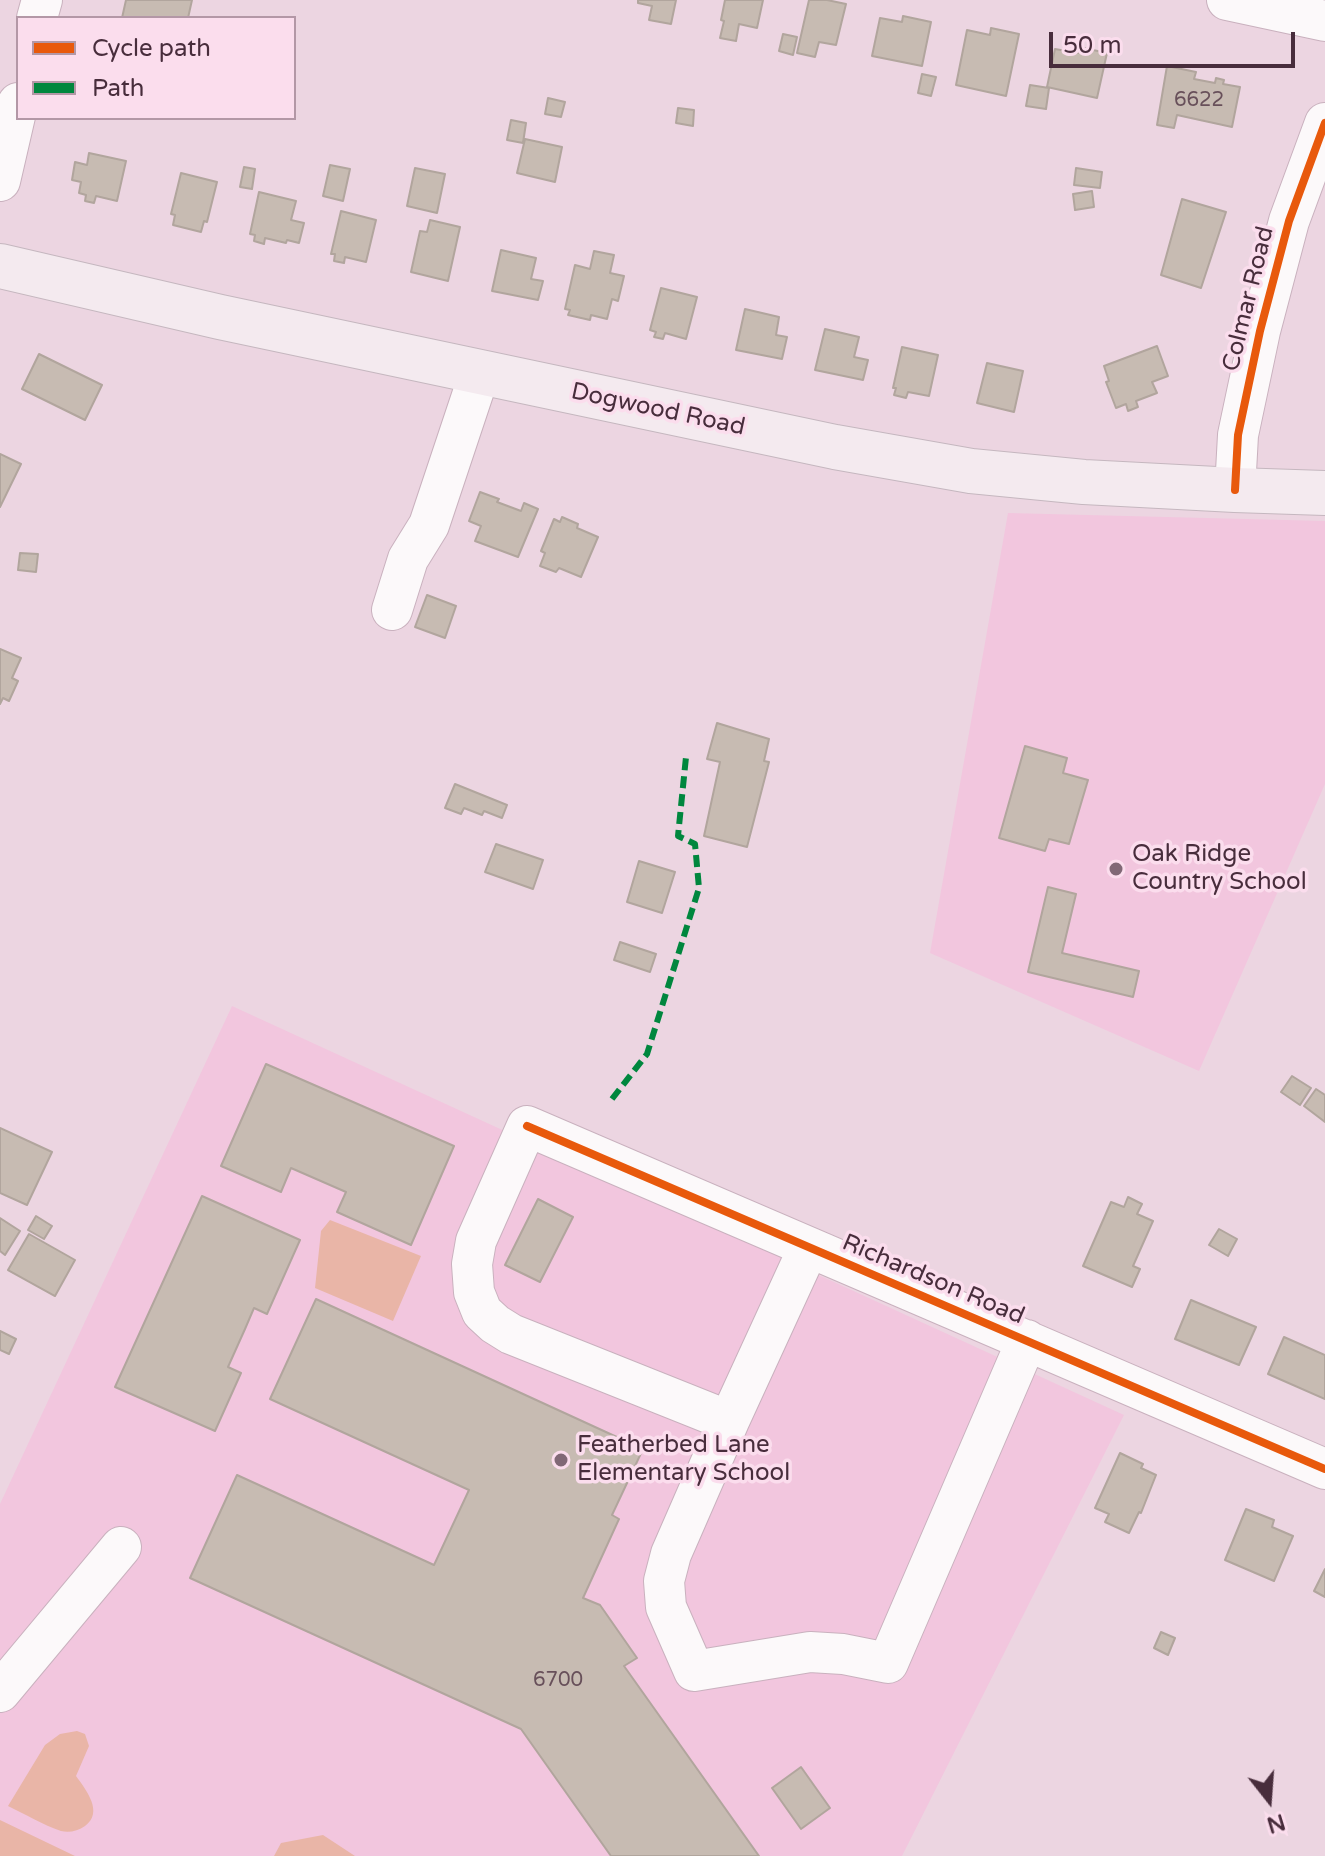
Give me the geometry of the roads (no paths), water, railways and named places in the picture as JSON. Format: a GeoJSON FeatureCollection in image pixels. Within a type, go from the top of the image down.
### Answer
{"type":"FeatureCollection","features":[{"type":"Feature","properties":{"kind":"main road","name":"Dogwood Road"},"geometry":{"type":"LineString","coordinates":[[0,266],[220,317],[835,447],[971,471],[1084,482],[1325,493]]}},
{"type":"Feature","properties":{"kind":"street"},"geometry":{"type":"LineString","coordinates":[[1227,0],[1325,21]]}},
{"type":"Feature","properties":{"kind":"street"},"geometry":{"type":"LineString","coordinates":[[0,181],[16,112]]}},
{"type":"Feature","properties":{"kind":"street","name":"Colmar Road"},"geometry":{"type":"LineString","coordinates":[[1235,490],[1238,435],[1260,331],[1289,221],[1325,123]]}},
{"type":"Feature","properties":{"kind":"street"},"geometry":{"type":"LineString","coordinates":[[392,610],[408,559],[429,525],[480,372]]}},
{"type":"Feature","properties":{"kind":"street","name":"Richardson Road"},"geometry":{"type":"LineString","coordinates":[[729,1421],[511,1334],[482,1312],[474,1292],[472,1264],[476,1241],[527,1126],[1325,1469]]}},
{"type":"Feature","properties":{"kind":"street"},"geometry":{"type":"LineString","coordinates":[[808,1249],[671,1554],[664,1581],[666,1607],[694,1671],[810,1652],[843,1654],[888,1663],[1027,1340]]}},
{"type":"Feature","properties":{"kind":"street"},"geometry":{"type":"LineString","coordinates":[[0,1692],[121,1547]]}},
{"type":"Feature","properties":{"kind":"place","name":"Oak Ridge Country School"},"geometry":{"type":"Point","coordinates":[1116,869]}},
{"type":"Feature","properties":{"kind":"place","name":"Featherbed Lane Elementary School"},"geometry":{"type":"Point","coordinates":[561,1460]}}]}
